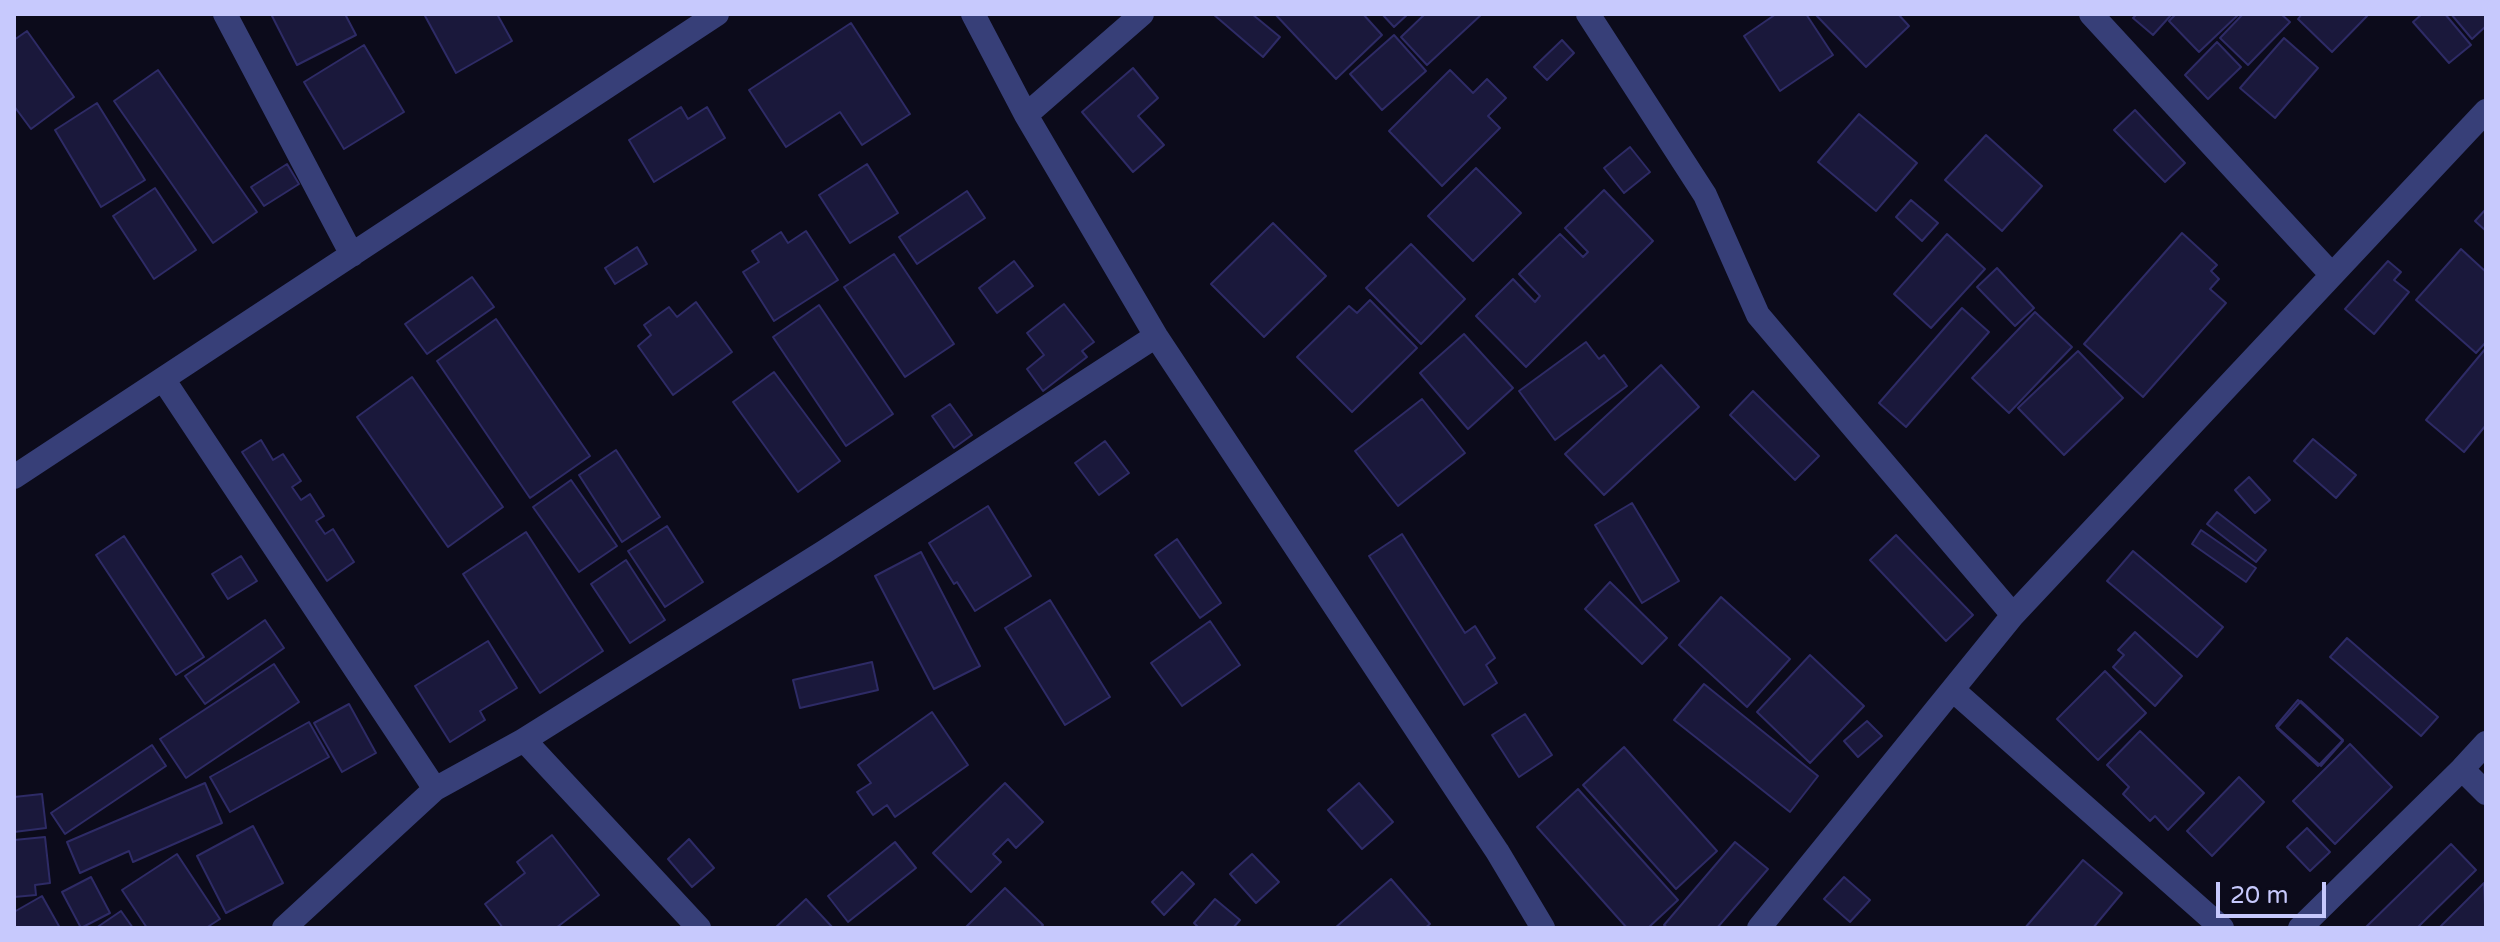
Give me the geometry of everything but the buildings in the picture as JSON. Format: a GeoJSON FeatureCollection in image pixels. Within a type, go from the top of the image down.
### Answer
{"type":"FeatureCollection","features":[{"type":"Feature","properties":{"kind":"street"},"geometry":{"type":"LineString","coordinates":[[225,14],[352,255]]}},
{"type":"Feature","properties":{"kind":"street"},"geometry":{"type":"LineString","coordinates":[[14,477],[717,14]]}},
{"type":"Feature","properties":{"kind":"street"},"geometry":{"type":"LineString","coordinates":[[973,14],[1026,115],[1156,336],[1489,839],[1543,928]]}},
{"type":"Feature","properties":{"kind":"street"},"geometry":{"type":"LineString","coordinates":[[1026,115],[1142,14]]}},
{"type":"Feature","properties":{"kind":"street"},"geometry":{"type":"LineString","coordinates":[[1588,14],[1705,195],[1758,315],[2013,615]]}},
{"type":"Feature","properties":{"kind":"street"},"geometry":{"type":"LineString","coordinates":[[2091,14],[2332,275]]}},
{"type":"Feature","properties":{"kind":"street"},"geometry":{"type":"LineString","coordinates":[[1759,928],[2013,615],[2486,111]]}},
{"type":"Feature","properties":{"kind":"street"},"geometry":{"type":"LineString","coordinates":[[284,928],[435,789],[524,740],[824,552],[1156,336]]}},
{"type":"Feature","properties":{"kind":"street"},"geometry":{"type":"LineString","coordinates":[[163,379],[435,789]]}},
{"type":"Feature","properties":{"kind":"street"},"geometry":{"type":"LineString","coordinates":[[1953,690],[2222,928]]}},
{"type":"Feature","properties":{"kind":"street"},"geometry":{"type":"LineString","coordinates":[[524,740],[699,928]]}},
{"type":"Feature","properties":{"kind":"street"},"geometry":{"type":"LineString","coordinates":[[2300,928],[2486,743]]}},
{"type":"Feature","properties":{"kind":"street"},"geometry":{"type":"LineString","coordinates":[[2462,769],[2486,793]]}}]}
